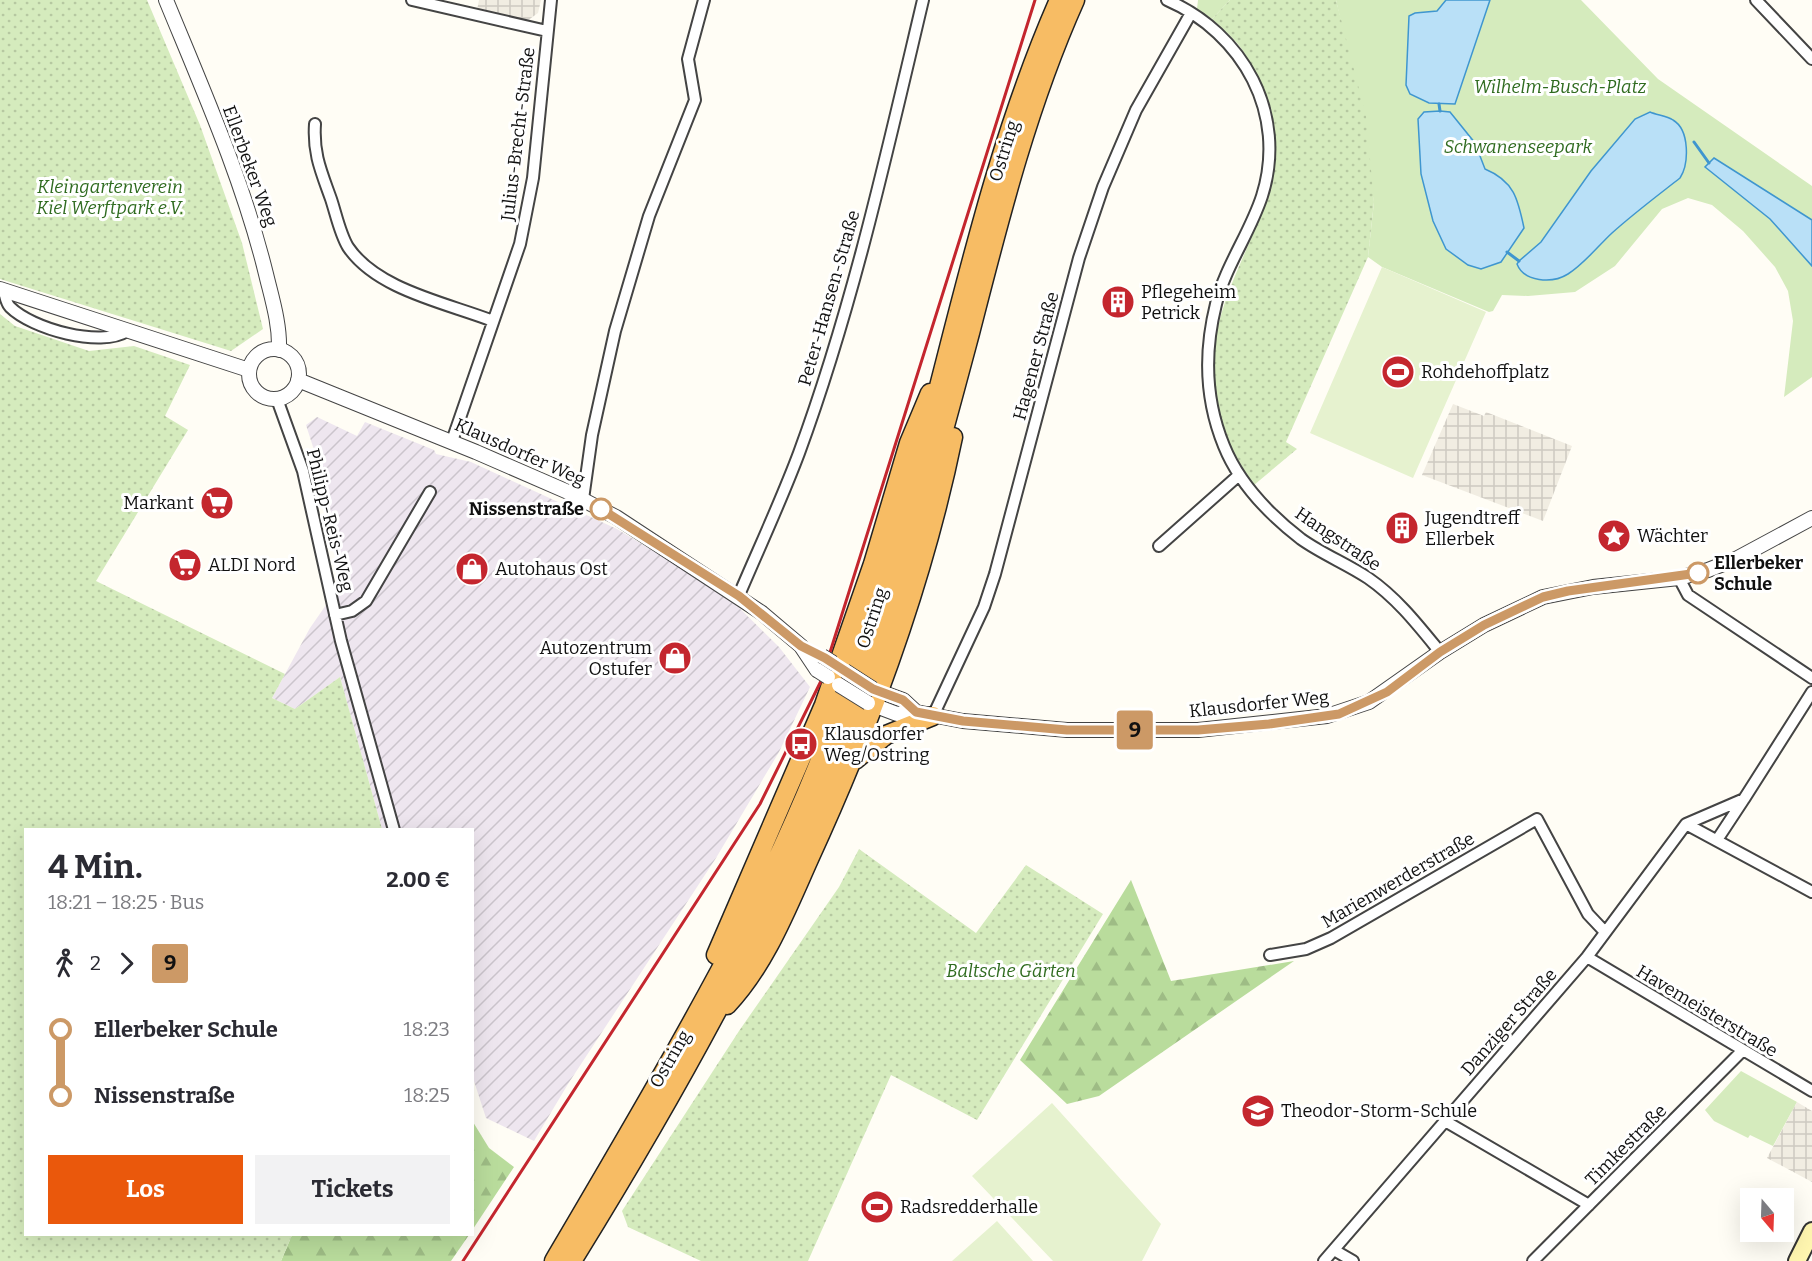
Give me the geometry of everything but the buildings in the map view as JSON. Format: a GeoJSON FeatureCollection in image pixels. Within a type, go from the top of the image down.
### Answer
{"type":"FeatureCollection","features":[{"type":"Feature","properties":{"kind":"highway","name":"Ostring"},"geometry":{"type":"LineString","coordinates":[[572,1261],[608,1203],[699,1024],[841,710],[879,601],[997,172],[1040,43],[1059,0]]}},
{"type":"Feature","properties":{"kind":"highway","name":"Ostring"},"geometry":{"type":"LineString","coordinates":[[554,1261],[699,1024],[783,879],[836,760],[899,583],[1024,135],[1055,46],[1075,0]]}},
{"type":"Feature","properties":{"kind":"highway"},"geometry":{"type":"LineString","coordinates":[[699,1024],[742,985],[779,923],[849,765],[874,697],[939,499],[957,417],[962,363]]}},
{"type":"Feature","properties":{"kind":"highway"},"geometry":{"type":"LineString","coordinates":[[699,1024],[705,981],[803,759],[832,671],[873,564],[916,424],[924,403],[944,371]]}},
{"type":"Feature","properties":{"kind":"highway"},"geometry":{"type":"LineString","coordinates":[[849,765],[871,744],[925,714]]}},
{"type":"Feature","properties":{"kind":"highway"},"geometry":{"type":"LineString","coordinates":[[585,1261],[608,1203]]}},
{"type":"Feature","properties":{"kind":"highway"},"geometry":{"type":"LineString","coordinates":[[540,1261],[576,1224]]}},
{"type":"Feature","properties":{"kind":"main road"},"geometry":{"type":"LineString","coordinates":[[1797,1261],[1812,1231]]}},
{"type":"Feature","properties":{"kind":"street","name":"Ellerbeker Weg"},"geometry":{"type":"LineString","coordinates":[[166,0],[215,120],[257,239],[279,328],[279,350]]}},
{"type":"Feature","properties":{"kind":"street"},"geometry":{"type":"LineString","coordinates":[[412,0],[547,31]]}},
{"type":"Feature","properties":{"kind":"street","name":"Julius-Brecht-Straße"},"geometry":{"type":"LineString","coordinates":[[452,441],[520,244],[533,178],[551,0]]}},
{"type":"Feature","properties":{"kind":"street"},"geometry":{"type":"LineString","coordinates":[[583,500],[592,435],[615,330],[649,216],[695,100],[688,59],[704,0]]}},
{"type":"Feature","properties":{"kind":"street","name":"Peter-Hansen-Straße"},"geometry":{"type":"LineString","coordinates":[[739,596],[798,454],[814,408],[857,268],[923,0]]}},
{"type":"Feature","properties":{"kind":"street","name":"Hangstraße"},"geometry":{"type":"LineString","coordinates":[[1167,0],[1205,21],[1237,51],[1257,87],[1268,134],[1268,163],[1262,195],[1216,302],[1208,347],[1208,389],[1214,419],[1224,448],[1239,475],[1262,504],[1302,539],[1368,578],[1403,607],[1440,652]]}},
{"type":"Feature","properties":{"kind":"street"},"geometry":{"type":"LineString","coordinates":[[1756,0],[1811,57]]}},
{"type":"Feature","properties":{"kind":"street","name":"Hagener Straße"},"geometry":{"type":"LineString","coordinates":[[925,714],[975,626],[995,574],[1079,258],[1103,187],[1136,110],[1191,13]]}},
{"type":"Feature","properties":{"kind":"street"},"geometry":{"type":"LineString","coordinates":[[315,124],[314,148],[318,164],[347,245],[361,264],[374,274],[396,285],[493,321]]}},
{"type":"Feature","properties":{"kind":"street"},"geometry":{"type":"LineString","coordinates":[[2,290],[249,370]]}},
{"type":"Feature","properties":{"kind":"street"},"geometry":{"type":"LineString","coordinates":[[2,290],[8,306],[24,318],[84,338],[117,338],[127,331]]}},
{"type":"Feature","properties":{"kind":"street"},"geometry":{"type":"LineString","coordinates":[[279,350],[295,361],[298,380],[291,393],[277,399],[269,399],[257,393],[250,382],[249,370],[260,354],[279,350]]}},
{"type":"Feature","properties":{"kind":"street","name":"Klausdorfer Weg"},"geometry":{"type":"LineString","coordinates":[[298,380],[452,441],[583,500],[739,596],[832,671],[897,714],[925,714],[1029,728],[1084,731],[1198,730],[1327,716],[1359,706],[1387,692],[1440,652],[1484,625],[1543,597],[1576,590],[1679,578],[1737,560],[1812,518]]}},
{"type":"Feature","properties":{"kind":"street","name":"Philipp-Reis-Weg"},"geometry":{"type":"LineString","coordinates":[[277,399],[303,471],[335,615],[393,828]]}},
{"type":"Feature","properties":{"kind":"street"},"geometry":{"type":"LineString","coordinates":[[1159,546],[1239,475]]}},
{"type":"Feature","properties":{"kind":"street","name":"Philipp-Reis-Weg"},"geometry":{"type":"LineString","coordinates":[[335,615],[352,611],[366,601],[430,492]]}},
{"type":"Feature","properties":{"kind":"street"},"geometry":{"type":"LineString","coordinates":[[1679,578],[1688,595],[1812,678]]}},
{"type":"Feature","properties":{"kind":"street"},"geometry":{"type":"LineString","coordinates":[[1717,840],[1812,692]]}},
{"type":"Feature","properties":{"kind":"street"},"geometry":{"type":"LineString","coordinates":[[1686,824],[1744,799]]}},
{"type":"Feature","properties":{"kind":"street","name":"Marienwerderstraße"},"geometry":{"type":"LineString","coordinates":[[1270,955],[1305,949],[1331,938],[1537,819],[1588,914],[1605,932]]}},
{"type":"Feature","properties":{"kind":"street"},"geometry":{"type":"LineString","coordinates":[[1686,824],[1812,892]]}},
{"type":"Feature","properties":{"kind":"street","name":"Danziger Straße"},"geometry":{"type":"LineString","coordinates":[[1324,1261],[1587,957],[1686,824]]}},
{"type":"Feature","properties":{"kind":"street","name":"Havemeisterstraße"},"geometry":{"type":"LineString","coordinates":[[1587,957],[1812,1091]]}},
{"type":"Feature","properties":{"kind":"street","name":"Timkestraße"},"geometry":{"type":"LineString","coordinates":[[1533,1261],[1742,1051]]}},
{"type":"Feature","properties":{"kind":"street"},"geometry":{"type":"LineString","coordinates":[[1445,1121],[1589,1205]]}},
{"type":"Feature","properties":{"kind":"street"},"geometry":{"type":"LineString","coordinates":[[1335,1250],[1353,1261]]}},
{"type":"Feature","properties":{"kind":"shaded area"},"geometry":{"type":"Polygon","coordinates":[[[479,0],[541,0],[538,13],[527,21],[477,10],[479,0]]]}},
{"type":"Feature","properties":{"kind":"shaded area"},"geometry":{"type":"Polygon","coordinates":[[[1453,404],[1484,416],[1486,412],[1572,446],[1543,521],[1422,475],[1453,404]]]}},
{"type":"Feature","properties":{"kind":"shaded area"},"geometry":{"type":"Polygon","coordinates":[[[317,417],[357,436],[365,422],[434,450],[436,454],[471,462],[617,529],[725,594],[779,647],[810,687],[779,752],[716,858],[568,1084],[534,1141],[486,1118],[474,1081],[474,828],[382,828],[340,677],[295,709],[272,698],[310,628],[342,582],[329,515],[330,500],[306,425],[317,417]]]}},
{"type":"Feature","properties":{"kind":"shaded area"},"geometry":{"type":"Polygon","coordinates":[[[1797,1102],[1812,1111],[1812,1182],[1767,1158],[1797,1102]]]}},
{"type":"Feature","properties":{"kind":"green space","name":"Kleingartenverein Kiel Werftpark e.V."},"geometry":{"type":"Polygon","coordinates":[[[0,0],[147,0],[200,125],[242,243],[263,329],[231,351],[0,279],[0,0]]]}},
{"type":"Feature","properties":{"kind":"green space"},"geometry":{"type":"Polygon","coordinates":[[[1198,0],[1230,0],[1212,19],[1197,9],[1198,0]]]}},
{"type":"Feature","properties":{"kind":"green space"},"geometry":{"type":"Polygon","coordinates":[[[1230,0],[1336,0],[1366,116],[1374,202],[1368,257],[1286,442],[1297,449],[1254,485],[1220,421],[1213,387],[1214,349],[1225,302],[1269,195],[1274,158],[1271,120],[1261,84],[1240,47],[1212,19],[1230,0]]]}},
{"type":"Feature","properties":{"kind":"green space","name":"Schwanenseepark"},"geometry":{"type":"Polygon","coordinates":[[[1336,0],[1581,0],[1658,79],[1812,186],[1812,377],[1784,397],[1793,321],[1788,291],[1775,267],[1743,231],[1712,205],[1688,198],[1662,209],[1615,266],[1575,292],[1528,296],[1502,295],[1493,311],[1489,312],[1382,267],[1368,257],[1374,202],[1348,52],[1336,0]]]}},
{"type":"Feature","properties":{"kind":"green space","name":"Rohdehoffplatz"},"geometry":{"type":"Polygon","coordinates":[[[1382,267],[1486,312],[1413,478],[1310,433],[1382,267]]]}},
{"type":"Feature","properties":{"kind":"green space"},"geometry":{"type":"Polygon","coordinates":[[[0,314],[15,326],[89,351],[134,346],[190,365],[165,416],[188,430],[96,581],[285,674],[272,698],[295,709],[340,677],[382,828],[24,828],[24,1236],[292,1236],[281,1261],[0,1261],[0,314]]]}},
{"type":"Feature","properties":{"kind":"green space","name":"Baltsche Gärten"},"geometry":{"type":"Polygon","coordinates":[[[859,849],[976,933],[1026,865],[1103,914],[977,1120],[891,1075],[808,1261],[701,1261],[628,1227],[622,1211],[739,1031],[839,887],[859,849]]]}},
{"type":"Feature","properties":{"kind":"green space"},"geometry":{"type":"Polygon","coordinates":[[[1131,880],[1171,981],[1294,961],[1099,1096],[1067,1104],[1020,1060],[1131,880]]]}},
{"type":"Feature","properties":{"kind":"green space"},"geometry":{"type":"Polygon","coordinates":[[[1741,1071],[1797,1102],[1773,1146],[1750,1135],[1748,1138],[1714,1121],[1705,1110],[1741,1071]]]}},
{"type":"Feature","properties":{"kind":"green space"},"geometry":{"type":"Polygon","coordinates":[[[1052,1103],[1161,1224],[1142,1261],[1053,1261],[972,1176],[1052,1103]]]}},
{"type":"Feature","properties":{"kind":"green space"},"geometry":{"type":"Polygon","coordinates":[[[474,1124],[489,1148],[514,1167],[474,1227],[474,1124]]]}},
{"type":"Feature","properties":{"kind":"green space"},"geometry":{"type":"Polygon","coordinates":[[[997,1221],[1033,1261],[952,1261],[997,1221]]]}},
{"type":"Feature","properties":{"kind":"green space"},"geometry":{"type":"Polygon","coordinates":[[[292,1236],[468,1236],[451,1261],[281,1261],[292,1236]]]}},
{"type":"Feature","properties":{"kind":"water"},"geometry":{"type":"Polygon","coordinates":[[[1446,0],[1490,0],[1455,104],[1429,103],[1410,94],[1406,85],[1409,16],[1415,13],[1437,11],[1446,0]]]}},
{"type":"Feature","properties":{"kind":"water"},"geometry":{"type":"Polygon","coordinates":[[[1424,112],[1450,112],[1475,143],[1485,169],[1509,185],[1517,200],[1524,228],[1501,262],[1481,269],[1468,265],[1446,249],[1433,221],[1421,174],[1418,119],[1424,112]]]}},
{"type":"Feature","properties":{"kind":"water"},"geometry":{"type":"Polygon","coordinates":[[[1650,112],[1668,117],[1683,131],[1686,156],[1680,178],[1620,226],[1568,274],[1547,280],[1539,280],[1526,275],[1517,264],[1519,261],[1541,242],[1591,171],[1635,119],[1650,112]]]}},
{"type":"Feature","properties":{"kind":"water"},"geometry":{"type":"Polygon","coordinates":[[[1714,158],[1812,220],[1812,266],[1770,219],[1705,167],[1714,158]]]}},
{"type":"Feature","properties":{"kind":"waterway"},"geometry":{"type":"LineString","coordinates":[[1439,104],[1440,111]]}},
{"type":"Feature","properties":{"kind":"waterway"},"geometry":{"type":"LineString","coordinates":[[1694,142],[1709,163]]}},
{"type":"Feature","properties":{"kind":"waterway"},"geometry":{"type":"LineString","coordinates":[[1507,252],[1519,261]]}},
{"type":"Feature","properties":{"kind":"railway"},"geometry":{"type":"LineString","coordinates":[[463,1261],[760,804],[821,681],[1035,0]]}},
{"type":"Feature","properties":{"kind":"bus line","name":"9"},"geometry":{"type":"LineString","coordinates":[[601,509],[739,596],[778,625],[801,646],[825,658],[873,689],[903,700],[916,712],[963,721],[1029,728],[1092,731],[1198,730],[1248,727],[1339,714],[1387,692],[1440,652],[1484,625],[1543,597],[1593,587],[1679,578],[1698,573]]}},
{"type":"Feature","properties":{"kind":"place","name":"Pflegeheim Petrick"},"geometry":{"type":"Point","coordinates":[1118,302]}},
{"type":"Feature","properties":{"kind":"place","name":"Rohdehoffplatz"},"geometry":{"type":"Point","coordinates":[1398,372]}},
{"type":"Feature","properties":{"kind":"place","name":"Markant"},"geometry":{"type":"Point","coordinates":[217,503]}},
{"type":"Feature","properties":{"kind":"place","name":"Nissenstraße"},"geometry":{"type":"Point","coordinates":[601,509]}},
{"type":"Feature","properties":{"kind":"place","name":"Jugendtreff Ellerbek"},"geometry":{"type":"Point","coordinates":[1402,528]}},
{"type":"Feature","properties":{"kind":"place","name":"Wächter"},"geometry":{"type":"Point","coordinates":[1614,536]}},
{"type":"Feature","properties":{"kind":"place","name":"ALDI Nord"},"geometry":{"type":"Point","coordinates":[185,565]}},
{"type":"Feature","properties":{"kind":"place","name":"Autohaus Ost"},"geometry":{"type":"Point","coordinates":[472,569]}},
{"type":"Feature","properties":{"kind":"place","name":"Ellerbeker Schule"},"geometry":{"type":"Point","coordinates":[1698,573]}},
{"type":"Feature","properties":{"kind":"place","name":"Autozentrum Ostufer"},"geometry":{"type":"Point","coordinates":[675,658]}},
{"type":"Feature","properties":{"kind":"place","name":"Klausdorfer Weg/Ostring"},"geometry":{"type":"Point","coordinates":[801,744]}},
{"type":"Feature","properties":{"kind":"place","name":"Theodor-Storm-Schule"},"geometry":{"type":"Point","coordinates":[1258,1111]}},
{"type":"Feature","properties":{"kind":"place","name":"Radsredderhalle"},"geometry":{"type":"Point","coordinates":[877,1207]}},
{"type":"Feature","properties":{"kind":"park label","name":"Wilhelm-Busch-Platz"},"geometry":{"type":"Point","coordinates":[1560,87]}}]}
